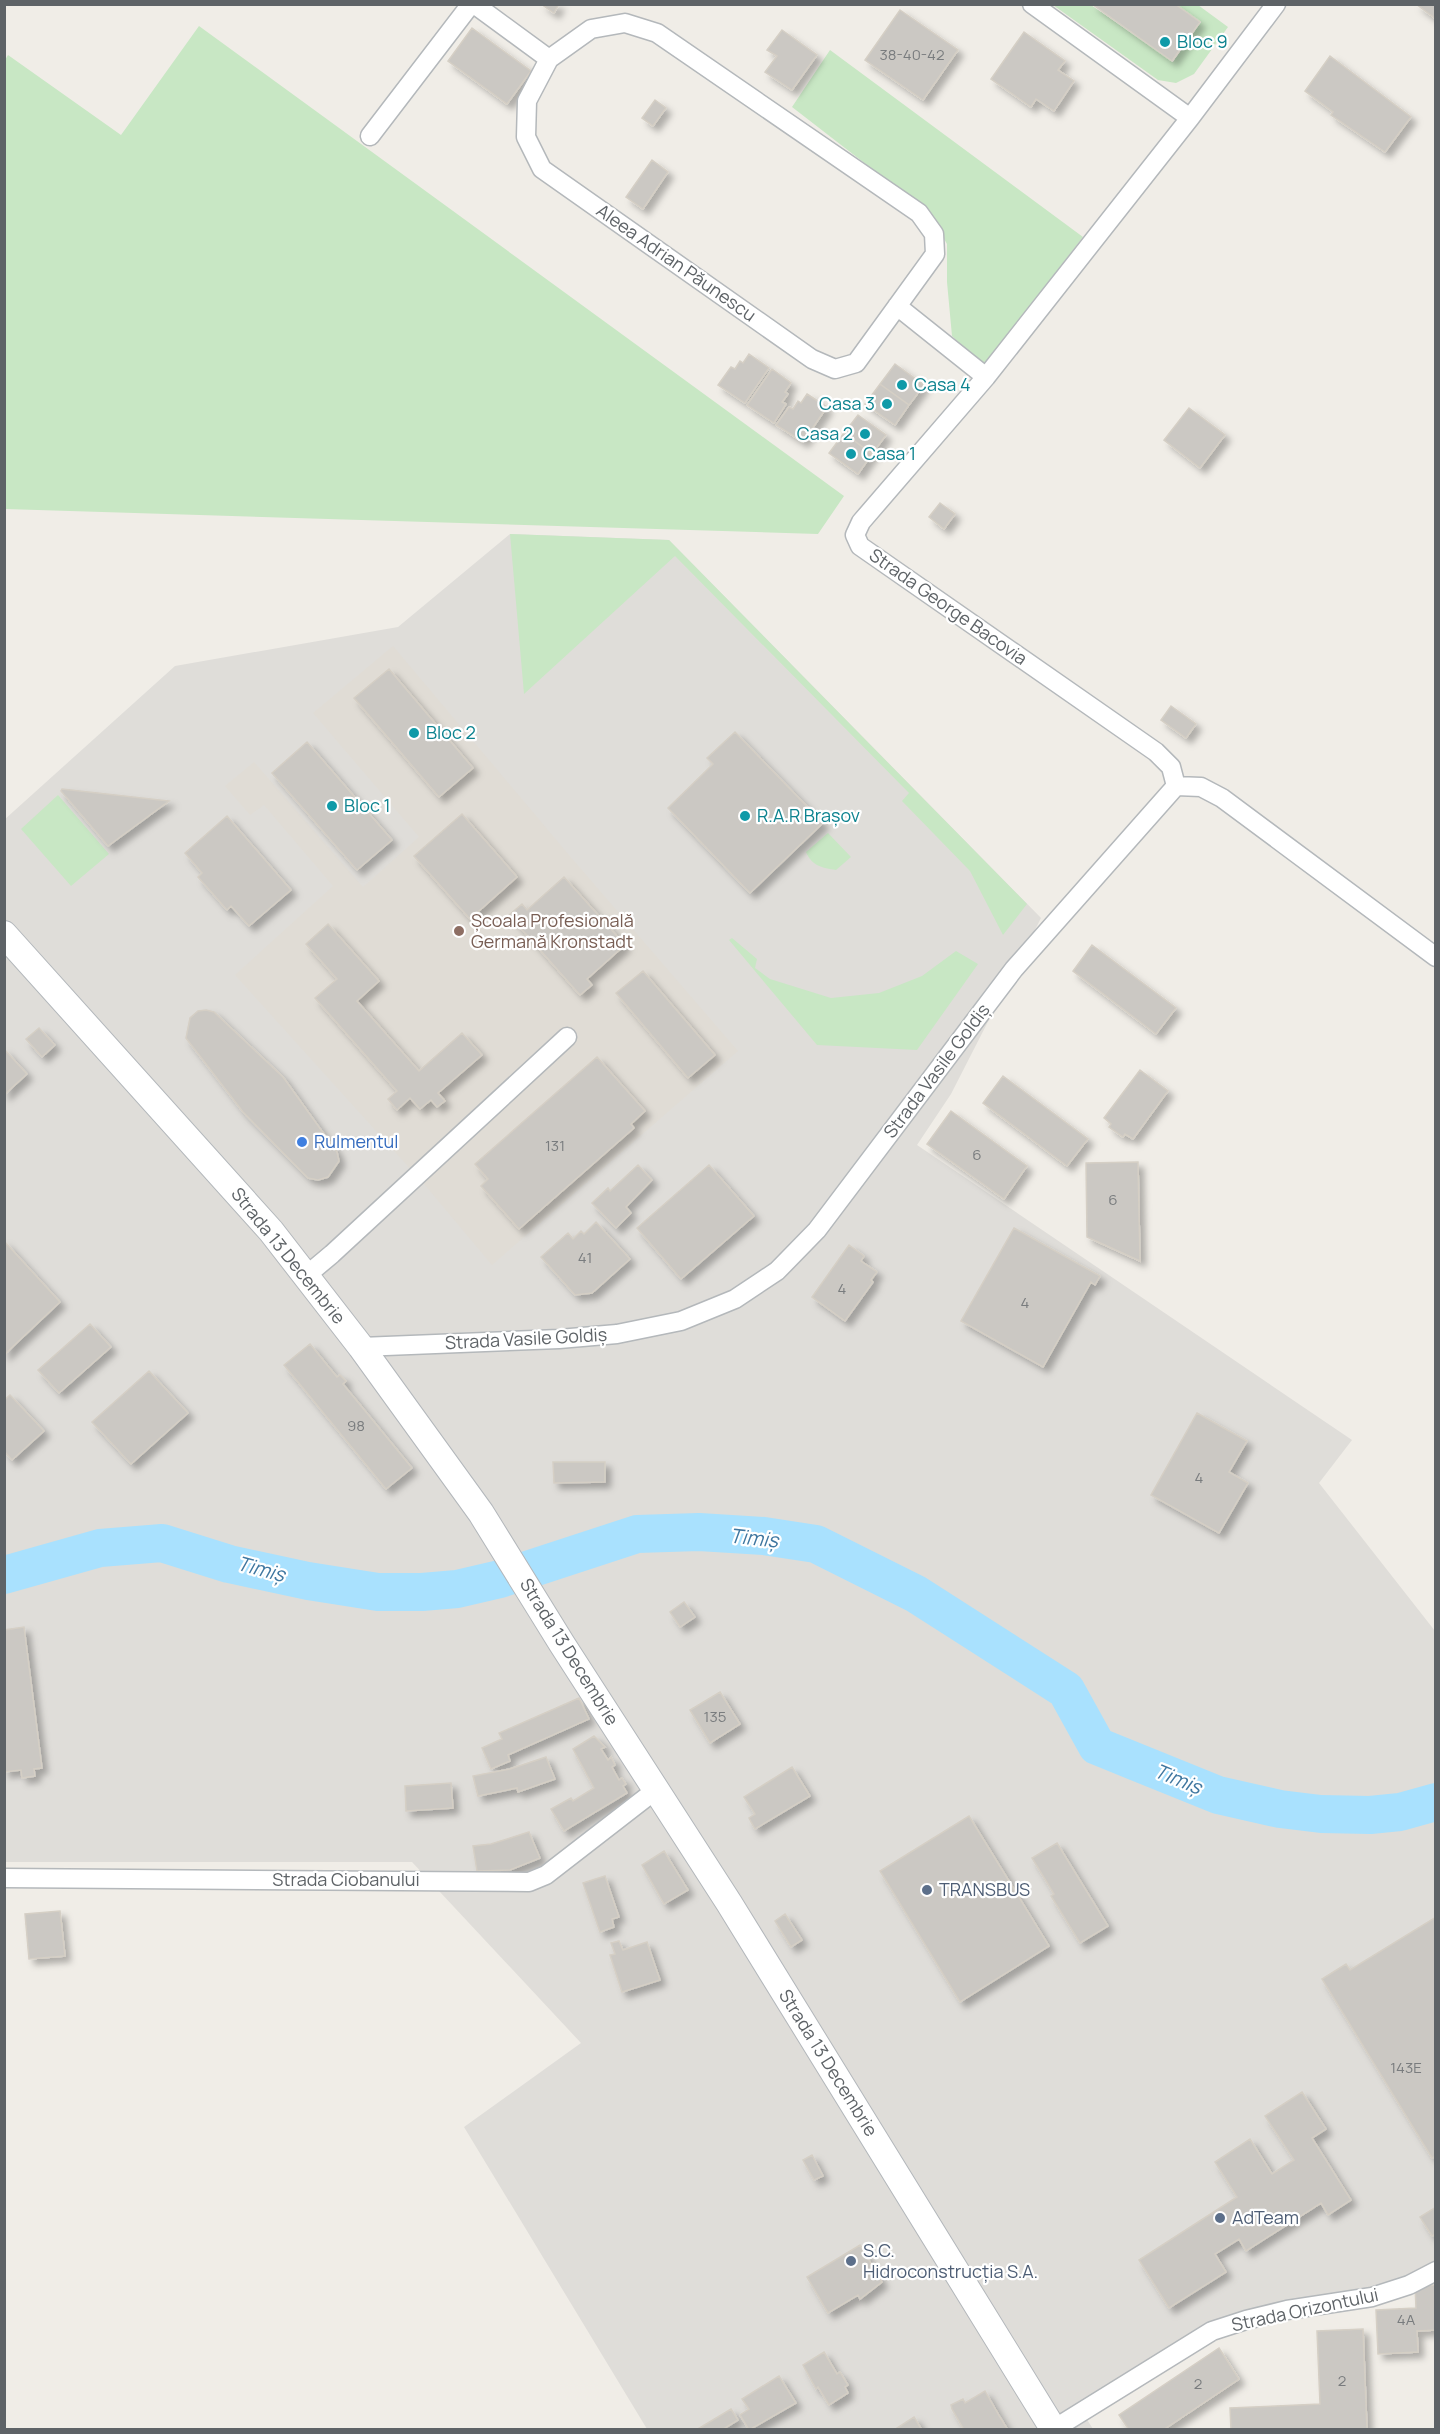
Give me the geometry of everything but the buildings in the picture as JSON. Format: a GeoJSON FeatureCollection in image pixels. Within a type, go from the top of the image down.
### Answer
{"type":"FeatureCollection","features":[{"type":"Feature","properties":{"kind":"main road","name":"Strada 13 Decembrie"},"geometry":{"type":"LineString","coordinates":[[4,934],[256,1214],[307,1275],[482,1513],[1054,2429]]}},
{"type":"Feature","properties":{"kind":"street"},"geometry":{"type":"LineString","coordinates":[[370,136],[473,4],[549,59]]}},
{"type":"Feature","properties":{"kind":"street"},"geometry":{"type":"LineString","coordinates":[[1032,4],[1190,118]]}},
{"type":"Feature","properties":{"kind":"street","name":"Strada George Bacovia"},"geometry":{"type":"LineString","coordinates":[[1176,786],[1171,767],[1156,752],[860,546],[855,535],[861,522],[986,376],[1190,118],[1266,8]]}},
{"type":"Feature","properties":{"kind":"street","name":"Aleea Adrian Păunescu"},"geometry":{"type":"LineString","coordinates":[[625,23],[657,33],[919,213],[934,234],[935,254],[856,363],[834,369],[812,359],[542,169],[526,137],[527,101],[549,59],[591,29],[625,23]]}},
{"type":"Feature","properties":{"kind":"street"},"geometry":{"type":"LineString","coordinates":[[897,306],[986,376]]}},
{"type":"Feature","properties":{"kind":"street"},"geometry":{"type":"LineString","coordinates":[[1176,786],[1201,787],[1222,798],[1436,957]]}},
{"type":"Feature","properties":{"kind":"street","name":"Strada Vasile Goldiș"},"geometry":{"type":"LineString","coordinates":[[361,1347],[559,1339],[616,1334],[681,1321],[735,1299],[777,1271],[817,1230],[1014,969],[1176,786]]}},
{"type":"Feature","properties":{"kind":"street"},"geometry":{"type":"LineString","coordinates":[[307,1275],[567,1036]]}},
{"type":"Feature","properties":{"kind":"street","name":"Strada Ciobanului"},"geometry":{"type":"LineString","coordinates":[[4,1878],[529,1882],[546,1875],[657,1790]]}},
{"type":"Feature","properties":{"kind":"street","name":"Strada Orizontului"},"geometry":{"type":"LineString","coordinates":[[1054,2429],[1212,2331],[1287,2310],[1371,2297],[1409,2285],[1436,2271]]}},
{"type":"Feature","properties":{"kind":"shaded area"},"geometry":{"type":"Polygon","coordinates":[[[510,534],[669,540],[1041,918],[951,1094],[917,1145],[1352,1440],[1319,1483],[1435,1631],[1435,2274],[1370,2308],[1288,2316],[1249,2326],[1210,2341],[1086,2418],[1093,2429],[647,2429],[464,2127],[581,2043],[412,1862],[5,1862],[4,820],[175,666],[398,627],[510,534]]]}},
{"type":"Feature","properties":{"kind":"shaded area","name":"Școala Profesională Germană Kronstadt"},"geometry":{"type":"Polygon","coordinates":[[[393,646],[738,1051],[492,1265],[424,1184],[235,975],[333,886],[264,805],[250,815],[225,786],[254,762],[363,887],[419,837],[313,713],[393,646]]]}},
{"type":"Feature","properties":{"kind":"green space"},"geometry":{"type":"Polygon","coordinates":[[[1053,5],[1091,5],[1173,62],[1201,22],[1176,5],[1198,5],[1228,27],[1194,74],[1176,83],[1158,80],[1053,5]]]}},
{"type":"Feature","properties":{"kind":"green space"},"geometry":{"type":"Polygon","coordinates":[[[199,26],[844,496],[818,534],[5,509],[5,60],[8,55],[121,135],[199,26]]]}},
{"type":"Feature","properties":{"kind":"green space"},"geometry":{"type":"Polygon","coordinates":[[[830,50],[1083,237],[984,366],[952,336],[947,282],[947,244],[929,213],[792,107],[830,50]]]}},
{"type":"Feature","properties":{"kind":"green space"},"geometry":{"type":"Polygon","coordinates":[[[510,534],[669,540],[1027,904],[1003,935],[970,871],[902,801],[909,793],[675,556],[524,694],[510,534]]]}},
{"type":"Feature","properties":{"kind":"green space"},"geometry":{"type":"Polygon","coordinates":[[[58,795],[109,854],[71,886],[21,829],[58,795]]]}},
{"type":"Feature","properties":{"kind":"green space"},"geometry":{"type":"Polygon","coordinates":[[[828,833],[851,857],[836,870],[818,866],[806,852],[828,833]]]}},
{"type":"Feature","properties":{"kind":"green space"},"geometry":{"type":"Polygon","coordinates":[[[732,938],[757,959],[755,968],[770,979],[831,998],[879,993],[922,976],[956,951],[978,964],[917,1050],[817,1045],[729,940],[732,938]]]}},
{"type":"Feature","properties":{"kind":"waterway","name":"Timiș"},"geometry":{"type":"LineString","coordinates":[[4,1575],[100,1548],[162,1543],[229,1564],[308,1581],[378,1592],[422,1592],[457,1589],[500,1579],[637,1534],[699,1532],[764,1536],[816,1544],[916,1594],[1066,1690],[1097,1746],[1218,1795],[1280,1809],[1321,1814],[1370,1815],[1400,1812],[1436,1802]]}},
{"type":"Feature","properties":{"kind":"place","name":"Bloc 9"},"geometry":{"type":"Point","coordinates":[1165,42]}},
{"type":"Feature","properties":{"kind":"place","name":"Casa 4"},"geometry":{"type":"Point","coordinates":[902,385]}},
{"type":"Feature","properties":{"kind":"place","name":"Casa 3"},"geometry":{"type":"Point","coordinates":[887,404]}},
{"type":"Feature","properties":{"kind":"place","name":"Casa 2"},"geometry":{"type":"Point","coordinates":[865,434]}},
{"type":"Feature","properties":{"kind":"place","name":"Casa 1"},"geometry":{"type":"Point","coordinates":[851,454]}},
{"type":"Feature","properties":{"kind":"place","name":"Bloc 2"},"geometry":{"type":"Point","coordinates":[414,733]}},
{"type":"Feature","properties":{"kind":"place","name":"Bloc 1"},"geometry":{"type":"Point","coordinates":[332,806]}},
{"type":"Feature","properties":{"kind":"place","name":"R.A.R Brașov"},"geometry":{"type":"Point","coordinates":[745,816]}},
{"type":"Feature","properties":{"kind":"place","name":"Școala Profesională Germană Kronstadt"},"geometry":{"type":"Point","coordinates":[459,931]}},
{"type":"Feature","properties":{"kind":"place","name":"Rulmentul"},"geometry":{"type":"Point","coordinates":[302,1142]}},
{"type":"Feature","properties":{"kind":"place","name":"TRANSBUS"},"geometry":{"type":"Point","coordinates":[927,1890]}},
{"type":"Feature","properties":{"kind":"place","name":"AdTeam"},"geometry":{"type":"Point","coordinates":[1220,2218]}},
{"type":"Feature","properties":{"kind":"place","name":"S.C. Hidroconstrucția S.A."},"geometry":{"type":"Point","coordinates":[851,2261]}}]}
